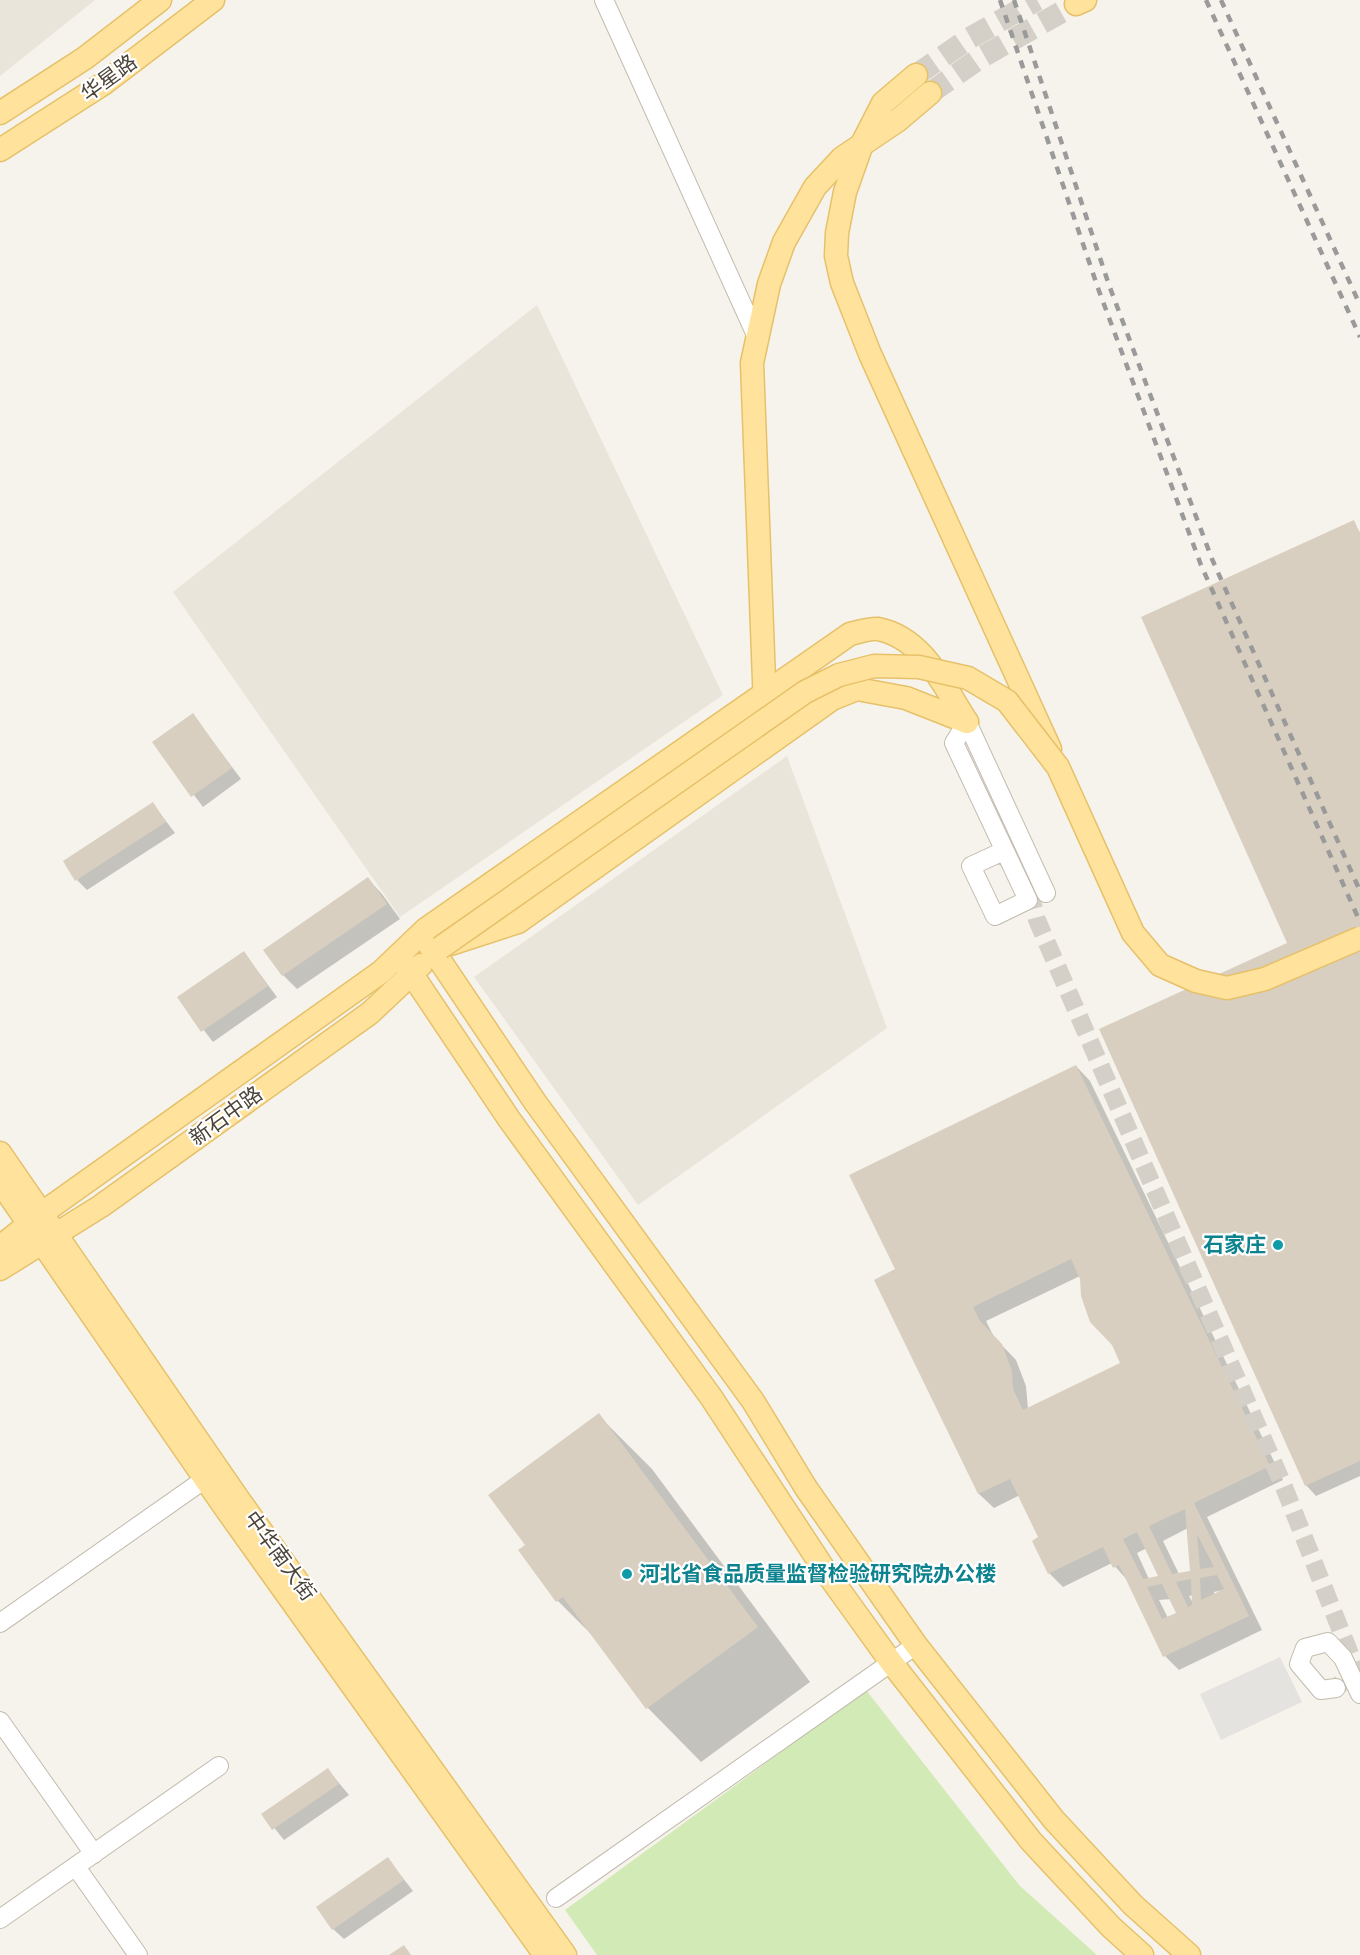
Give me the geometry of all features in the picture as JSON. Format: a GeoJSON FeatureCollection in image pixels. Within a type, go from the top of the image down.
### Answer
{"type":"FeatureCollection","features":[{"type":"Feature","properties":{"kind":"main road","name":"华星路"},"geometry":{"type":"LineString","coordinates":[[0,113],[85,58],[160,0]]}},
{"type":"Feature","properties":{"kind":"main road","name":"华星路"},"geometry":{"type":"LineString","coordinates":[[0,150],[104,84],[213,0]]}},
{"type":"Feature","properties":{"kind":"main road"},"geometry":{"type":"LineString","coordinates":[[916,75],[882,103],[862,144],[844,192],[836,256],[842,283],[870,354],[1133,933],[1160,965],[1196,981],[1227,988],[1265,979],[1360,938]]}},
{"type":"Feature","properties":{"kind":"main road"},"geometry":{"type":"LineString","coordinates":[[771,741],[763,697],[751,405],[752,363],[756,335],[784,242],[815,187],[842,158],[897,121],[930,93]]}},
{"type":"Feature","properties":{"kind":"main road"},"geometry":{"type":"LineString","coordinates":[[432,945],[850,633],[877,629],[903,639],[926,658],[967,722]]}},
{"type":"Feature","properties":{"kind":"main road"},"geometry":{"type":"LineString","coordinates":[[432,945],[805,692],[839,675],[874,666],[919,667],[968,678],[1007,701],[1058,767]]}},
{"type":"Feature","properties":{"kind":"main road"},"geometry":{"type":"LineString","coordinates":[[432,945],[519,922],[832,699],[858,689],[906,698],[967,722]]}},
{"type":"Feature","properties":{"kind":"main road"},"geometry":{"type":"LineString","coordinates":[[432,945],[534,1102],[753,1401],[806,1488],[916,1645],[1054,1820],[1133,1905],[1189,1955]]}},
{"type":"Feature","properties":{"kind":"main road","name":"新石中路"},"geometry":{"type":"LineString","coordinates":[[0,1269],[41,1228],[381,972],[399,955],[432,945]]}},
{"type":"Feature","properties":{"kind":"main road","name":"新石中路"},"geometry":{"type":"LineString","coordinates":[[0,1247],[41,1228],[101,1206],[370,1013],[412,974],[432,945]]}},
{"type":"Feature","properties":{"kind":"main road"},"geometry":{"type":"LineString","coordinates":[[399,955],[509,1119],[711,1397],[824,1569],[891,1662],[1031,1841],[1111,1928],[1142,1955]]}},
{"type":"Feature","properties":{"kind":"main road","name":"中华南大街"},"geometry":{"type":"LineString","coordinates":[[0,1154],[41,1228],[545,1955]]}},
{"type":"Feature","properties":{"kind":"main road","name":"中华南大街"},"geometry":{"type":"LineString","coordinates":[[0,1182],[41,1228]]}},
{"type":"Feature","properties":{"kind":"main road","name":"中华南大街"},"geometry":{"type":"LineString","coordinates":[[211,1474],[565,1955]]}},
{"type":"Feature","properties":{"kind":"street"},"geometry":{"type":"LineString","coordinates":[[604,0],[756,335]]}},
{"type":"Feature","properties":{"kind":"street"},"geometry":{"type":"LineString","coordinates":[[967,722],[954,743],[1028,900],[994,916],[971,866],[997,854]]}},
{"type":"Feature","properties":{"kind":"street"},"geometry":{"type":"LineString","coordinates":[[967,722],[1046,893]]}},
{"type":"Feature","properties":{"kind":"street"},"geometry":{"type":"LineString","coordinates":[[0,1623],[211,1474]]}},
{"type":"Feature","properties":{"kind":"street"},"geometry":{"type":"LineString","coordinates":[[1336,1688],[1321,1690],[1299,1664],[1305,1648],[1328,1642],[1343,1658],[1360,1694]]}},
{"type":"Feature","properties":{"kind":"street"},"geometry":{"type":"LineString","coordinates":[[556,1898],[916,1645]]}},
{"type":"Feature","properties":{"kind":"street"},"geometry":{"type":"LineString","coordinates":[[0,1721],[94,1854]]}},
{"type":"Feature","properties":{"kind":"street"},"geometry":{"type":"LineString","coordinates":[[0,1920],[219,1766]]}},
{"type":"Feature","properties":{"kind":"street"},"geometry":{"type":"LineString","coordinates":[[75,1867],[138,1955]]}},
{"type":"Feature","properties":{"kind":"shaded area"},"geometry":{"type":"Polygon","coordinates":[[[0,0],[95,0],[0,76],[0,0]]]}},
{"type":"Feature","properties":{"kind":"shaded area"},"geometry":{"type":"Polygon","coordinates":[[[537,305],[723,695],[400,917],[173,592],[537,305]]]}},
{"type":"Feature","properties":{"kind":"shaded area"},"geometry":{"type":"Polygon","coordinates":[[[787,756],[887,1028],[638,1205],[474,977],[787,756]]]}},
{"type":"Feature","properties":{"kind":"shaded area"},"geometry":{"type":"Polygon","coordinates":[[[1280,1657],[1302,1702],[1221,1740],[1200,1694],[1280,1657]]]}},
{"type":"Feature","properties":{"kind":"green space"},"geometry":{"type":"Polygon","coordinates":[[[866,1690],[1020,1886],[1097,1955],[597,1955],[565,1910],[866,1690]]]}},
{"type":"Feature","properties":{"kind":"building","name":"石家庄"},"geometry":{"type":"Polygon","coordinates":[[[1354,520],[1360,534],[1360,1461],[1305,1486],[1099,1029],[1287,943],[1141,617],[1354,520]]]}},
{"type":"Feature","properties":{"kind":"building"},"geometry":{"type":"Polygon","coordinates":[[[193,713],[232,768],[191,797],[152,742],[193,713]]]}},
{"type":"Feature","properties":{"kind":"building"},"geometry":{"type":"Polygon","coordinates":[[[153,802],[166,822],[75,881],[63,861],[153,802]]]}},
{"type":"Feature","properties":{"kind":"building"},"geometry":{"type":"Polygon","coordinates":[[[368,877],[387,904],[282,976],[263,950],[368,877]]]}},
{"type":"Feature","properties":{"kind":"building"},"geometry":{"type":"Polygon","coordinates":[[[244,951],[268,986],[201,1032],[177,997],[244,951]]]}},
{"type":"Feature","properties":{"kind":"building"},"geometry":{"type":"Polygon","coordinates":[[[1076,1065],[1270,1466],[1194,1503],[1249,1616],[1163,1657],[1119,1565],[1113,1568],[1103,1547],[1048,1574],[1032,1541],[1038,1537],[1010,1479],[978,1494],[874,1280],[895,1269],[849,1175],[1076,1065]],[[1071,1259],[973,1307],[980,1321],[1002,1344],[1012,1371],[1013,1389],[1023,1410],[1120,1363],[1112,1345],[1090,1322],[1081,1296],[1080,1279],[1071,1259]],[[1185,1509],[1149,1526],[1172,1574],[1190,1571],[1185,1509]],[[1137,1532],[1123,1539],[1143,1579],[1158,1576],[1137,1532]],[[1197,1534],[1200,1569],[1214,1567],[1197,1534]],[[1217,1575],[1200,1578],[1201,1600],[1224,1589],[1217,1575]],[[1191,1579],[1176,1582],[1188,1607],[1192,1605],[1191,1579]],[[1162,1584],[1147,1587],[1162,1619],[1176,1613],[1162,1584]]]}},
{"type":"Feature","properties":{"kind":"building","name":"河北省食品质量监督检验研究院办公楼"},"geometry":{"type":"Polygon","coordinates":[[[599,1413],[758,1627],[646,1709],[563,1597],[556,1602],[518,1550],[525,1545],[488,1495],[599,1413]]]}},
{"type":"Feature","properties":{"kind":"building"},"geometry":{"type":"Polygon","coordinates":[[[328,1768],[339,1784],[272,1830],[261,1814],[328,1768]]]}},
{"type":"Feature","properties":{"kind":"building"},"geometry":{"type":"Polygon","coordinates":[[[388,1857],[404,1880],[332,1930],[316,1907],[388,1857]]]}},
{"type":"Feature","properties":{"kind":"building"},"geometry":{"type":"Polygon","coordinates":[[[404,1945],[411,1955],[389,1955],[404,1945]]]}},
{"type":"Feature","properties":{"kind":"tunnel"},"geometry":{"type":"LineString","coordinates":[[916,75],[968,39],[1037,0]]}},
{"type":"Feature","properties":{"kind":"tunnel"},"geometry":{"type":"LineString","coordinates":[[930,93],[980,58],[1076,4]]}},
{"type":"Feature","properties":{"kind":"tunnel"},"geometry":{"type":"LineString","coordinates":[[998,855],[1022,864],[1037,920],[1284,1487],[1356,1669],[1336,1688]]}},
{"type":"Feature","properties":{"kind":"railway"},"geometry":{"type":"LineString","coordinates":[[1000,0],[1099,291],[1201,565],[1360,922]]}},
{"type":"Feature","properties":{"kind":"railway"},"geometry":{"type":"LineString","coordinates":[[1014,0],[1109,285],[1212,559],[1360,891]]}},
{"type":"Feature","properties":{"kind":"railway"},"geometry":{"type":"LineString","coordinates":[[1206,0],[1360,337]]}},
{"type":"Feature","properties":{"kind":"railway"},"geometry":{"type":"LineString","coordinates":[[1221,0],[1360,305]]}},
{"type":"Feature","properties":{"kind":"place","name":"石家庄"},"geometry":{"type":"Point","coordinates":[1278,1245]}},
{"type":"Feature","properties":{"kind":"place","name":"河北省食品质量监督检验研究院办公楼"},"geometry":{"type":"Point","coordinates":[627,1574]}}]}
